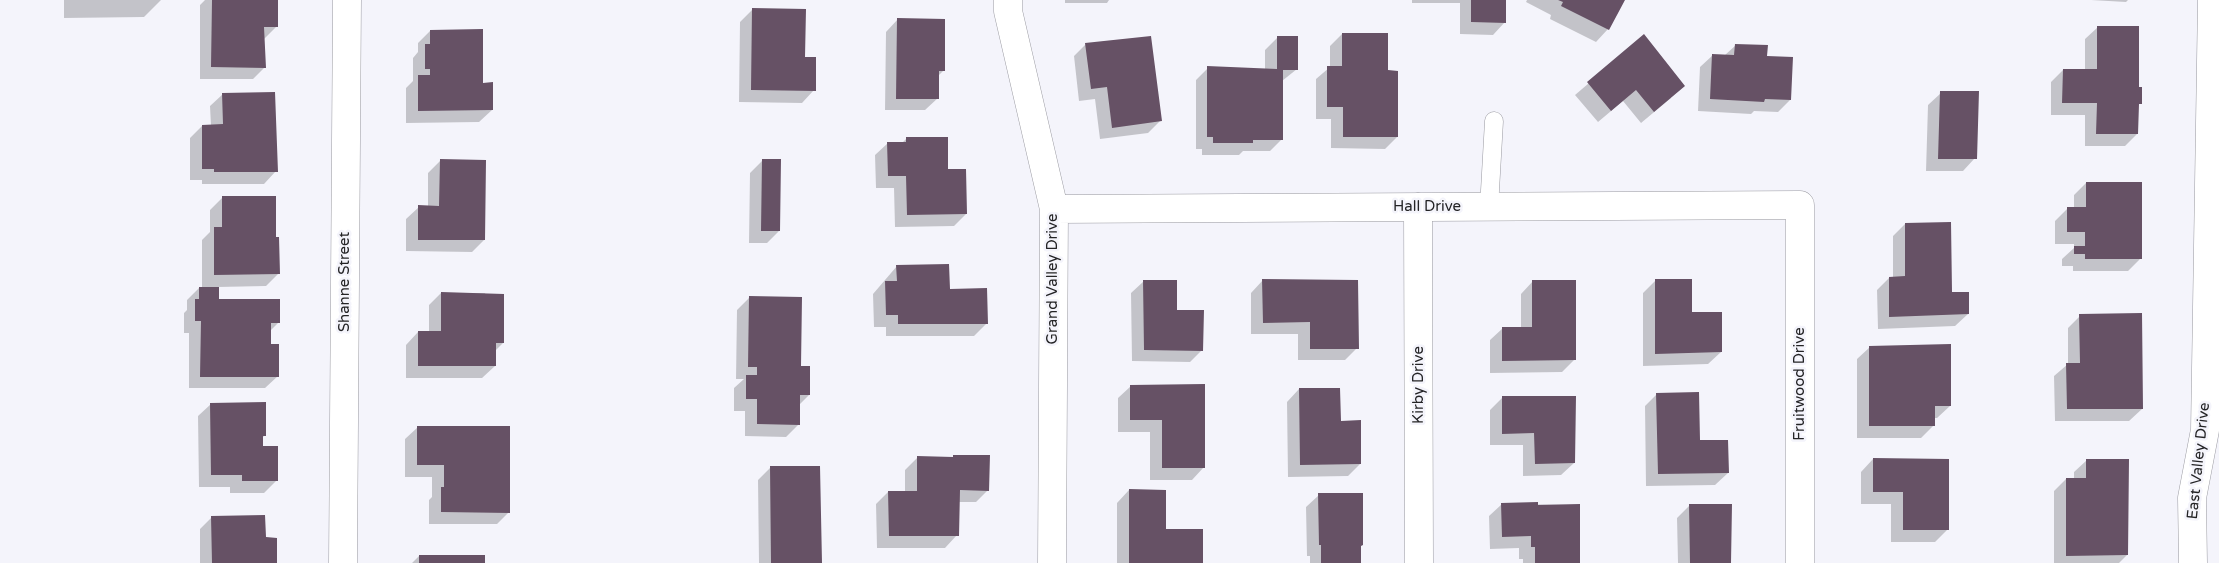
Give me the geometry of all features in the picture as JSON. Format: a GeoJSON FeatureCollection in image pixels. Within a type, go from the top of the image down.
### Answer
{"type":"FeatureCollection","features":[{"type":"Feature","properties":{"kind":"street","name":"Shanne Street"},"geometry":{"type":"LineString","coordinates":[[344,563],[347,0]]}},
{"type":"Feature","properties":{"kind":"street","name":"Grand Valley Drive"},"geometry":{"type":"LineString","coordinates":[[1008,0],[1008,11],[1054,209],[1052,563]]}},
{"type":"Feature","properties":{"kind":"street","name":"East Valley Drive"},"geometry":{"type":"LineString","coordinates":[[2193,563],[2192,498],[2212,430],[2212,0]]}},
{"type":"Feature","properties":{"kind":"street","name":"Hall Drive"},"geometry":{"type":"LineString","coordinates":[[1054,209],[1800,206]]}},
{"type":"Feature","properties":{"kind":"street","name":"Fruitwood Drive"},"geometry":{"type":"LineString","coordinates":[[1800,206],[1800,563]]}},
{"type":"Feature","properties":{"kind":"street","name":"Kirby Drive"},"geometry":{"type":"LineString","coordinates":[[1418,207],[1419,563]]}},
{"type":"Feature","properties":{"kind":"lane"},"geometry":{"type":"LineString","coordinates":[[1489,208],[1494,122]]}},
{"type":"Feature","properties":{"kind":"building"},"geometry":{"type":"Polygon","coordinates":[[[212,0],[278,0],[278,27],[264,27],[266,68],[211,67],[212,0]]]}},
{"type":"Feature","properties":{"kind":"building"},"geometry":{"type":"Polygon","coordinates":[[[1471,0],[1506,0],[1506,23],[1471,22],[1471,0]]]}},
{"type":"Feature","properties":{"kind":"building"},"geometry":{"type":"Polygon","coordinates":[[[1558,0],[1625,0],[1609,30],[1561,6],[1563,2],[1558,0]]]}},
{"type":"Feature","properties":{"kind":"building"},"geometry":{"type":"Polygon","coordinates":[[[752,8],[806,9],[805,57],[816,57],[816,91],[751,90],[752,8]]]}},
{"type":"Feature","properties":{"kind":"building"},"geometry":{"type":"Polygon","coordinates":[[[897,18],[945,19],[945,71],[939,71],[939,99],[896,99],[897,18]]]}},
{"type":"Feature","properties":{"kind":"building"},"geometry":{"type":"Polygon","coordinates":[[[2097,26],[2139,26],[2139,87],[2142,87],[2142,104],[2139,104],[2138,134],[2096,134],[2097,103],[2062,103],[2063,69],[2097,69],[2097,26]]]}},
{"type":"Feature","properties":{"kind":"building"},"geometry":{"type":"Polygon","coordinates":[[[483,29],[483,83],[493,82],[493,110],[418,111],[418,75],[430,75],[430,69],[425,69],[425,44],[430,44],[430,30],[483,29]]]}},
{"type":"Feature","properties":{"kind":"building"},"geometry":{"type":"Polygon","coordinates":[[[1342,33],[1388,33],[1388,70],[1398,71],[1398,137],[1343,137],[1343,107],[1327,107],[1327,66],[1342,66],[1342,33]]]}},
{"type":"Feature","properties":{"kind":"building"},"geometry":{"type":"Polygon","coordinates":[[[1644,34],[1685,86],[1654,112],[1636,90],[1611,111],[1587,82],[1644,34]]]}},
{"type":"Feature","properties":{"kind":"building"},"geometry":{"type":"Polygon","coordinates":[[[1151,36],[1162,121],[1112,128],[1107,87],[1091,89],[1085,43],[1151,36]]]}},
{"type":"Feature","properties":{"kind":"building"},"geometry":{"type":"Polygon","coordinates":[[[1277,36],[1298,36],[1298,70],[1283,70],[1283,140],[1253,140],[1253,143],[1213,143],[1213,137],[1207,137],[1207,66],[1277,69],[1277,36]]]}},
{"type":"Feature","properties":{"kind":"building"},"geometry":{"type":"Polygon","coordinates":[[[1735,44],[1768,45],[1767,56],[1793,57],[1791,100],[1765,99],[1764,102],[1710,99],[1712,54],[1734,55],[1735,44]]]}},
{"type":"Feature","properties":{"kind":"building"},"geometry":{"type":"Polygon","coordinates":[[[1940,91],[1979,91],[1977,159],[1938,159],[1940,91]]]}},
{"type":"Feature","properties":{"kind":"building"},"geometry":{"type":"Polygon","coordinates":[[[275,92],[278,172],[214,172],[214,169],[202,169],[202,125],[223,124],[222,93],[275,92]]]}},
{"type":"Feature","properties":{"kind":"building"},"geometry":{"type":"Polygon","coordinates":[[[906,137],[948,137],[948,169],[966,169],[967,214],[907,215],[906,176],[888,176],[887,142],[906,142],[906,137]]]}},
{"type":"Feature","properties":{"kind":"building"},"geometry":{"type":"Polygon","coordinates":[[[440,159],[486,160],[485,240],[418,240],[418,205],[439,206],[440,159]]]}},
{"type":"Feature","properties":{"kind":"building"},"geometry":{"type":"Polygon","coordinates":[[[762,159],[781,159],[780,231],[761,231],[762,159]]]}},
{"type":"Feature","properties":{"kind":"building"},"geometry":{"type":"Polygon","coordinates":[[[2086,182],[2142,182],[2142,259],[2085,259],[2085,254],[2074,254],[2074,246],[2085,246],[2085,232],[2067,232],[2067,207],[2086,207],[2086,182]]]}},
{"type":"Feature","properties":{"kind":"building"},"geometry":{"type":"Polygon","coordinates":[[[222,196],[276,196],[276,237],[279,237],[280,274],[214,275],[214,227],[222,227],[222,196]]]}},
{"type":"Feature","properties":{"kind":"building"},"geometry":{"type":"Polygon","coordinates":[[[1951,222],[1952,292],[1969,292],[1969,314],[1889,317],[1889,277],[1905,276],[1905,223],[1951,222]]]}},
{"type":"Feature","properties":{"kind":"building"},"geometry":{"type":"Polygon","coordinates":[[[949,264],[950,289],[987,288],[988,324],[898,324],[898,315],[886,315],[885,281],[897,281],[896,265],[949,264]]]}},
{"type":"Feature","properties":{"kind":"building"},"geometry":{"type":"Polygon","coordinates":[[[1262,279],[1358,280],[1359,349],[1310,349],[1310,322],[1263,323],[1262,279]]]}},
{"type":"Feature","properties":{"kind":"building"},"geometry":{"type":"Polygon","coordinates":[[[1655,279],[1692,279],[1692,312],[1722,312],[1722,352],[1655,354],[1655,279]]]}},
{"type":"Feature","properties":{"kind":"building"},"geometry":{"type":"Polygon","coordinates":[[[1143,280],[1177,280],[1177,310],[1204,310],[1203,351],[1144,350],[1143,280]]]}},
{"type":"Feature","properties":{"kind":"building"},"geometry":{"type":"Polygon","coordinates":[[[1532,280],[1576,280],[1576,360],[1502,361],[1502,327],[1532,327],[1532,280]]]}},
{"type":"Feature","properties":{"kind":"building"},"geometry":{"type":"Polygon","coordinates":[[[199,287],[219,287],[219,299],[280,299],[280,323],[271,323],[271,344],[279,344],[279,377],[200,377],[201,321],[195,321],[195,299],[199,299],[199,287]]]}},
{"type":"Feature","properties":{"kind":"building"},"geometry":{"type":"Polygon","coordinates":[[[441,292],[504,294],[504,343],[496,343],[496,366],[418,366],[418,331],[441,331],[441,292]]]}},
{"type":"Feature","properties":{"kind":"building"},"geometry":{"type":"Polygon","coordinates":[[[749,296],[802,297],[801,366],[810,366],[810,395],[800,395],[800,425],[757,424],[757,399],[746,399],[746,375],[757,375],[757,367],[748,367],[749,296]]]}},
{"type":"Feature","properties":{"kind":"building"},"geometry":{"type":"Polygon","coordinates":[[[2142,313],[2143,409],[2067,409],[2066,363],[2080,363],[2079,314],[2142,313]]]}},
{"type":"Feature","properties":{"kind":"building"},"geometry":{"type":"Polygon","coordinates":[[[1951,344],[1951,406],[1935,406],[1935,426],[1869,426],[1869,346],[1951,344]]]}},
{"type":"Feature","properties":{"kind":"building"},"geometry":{"type":"Polygon","coordinates":[[[1205,384],[1205,468],[1162,468],[1162,420],[1130,420],[1130,385],[1205,384]]]}},
{"type":"Feature","properties":{"kind":"building"},"geometry":{"type":"Polygon","coordinates":[[[1299,388],[1340,388],[1341,421],[1361,420],[1361,464],[1300,465],[1299,388]]]}},
{"type":"Feature","properties":{"kind":"building"},"geometry":{"type":"Polygon","coordinates":[[[1699,392],[1700,440],[1728,440],[1729,473],[1658,474],[1656,393],[1699,392]]]}},
{"type":"Feature","properties":{"kind":"building"},"geometry":{"type":"Polygon","coordinates":[[[1502,396],[1576,396],[1575,463],[1535,464],[1534,433],[1502,434],[1502,396]]]}},
{"type":"Feature","properties":{"kind":"building"},"geometry":{"type":"Polygon","coordinates":[[[266,402],[266,436],[263,436],[263,446],[278,446],[278,481],[242,481],[242,475],[211,475],[210,403],[266,402]]]}},
{"type":"Feature","properties":{"kind":"building"},"geometry":{"type":"Polygon","coordinates":[[[417,426],[510,426],[510,513],[441,512],[441,487],[444,487],[444,465],[417,465],[417,426]]]}},
{"type":"Feature","properties":{"kind":"building"},"geometry":{"type":"Polygon","coordinates":[[[953,455],[990,455],[989,491],[960,490],[959,536],[889,536],[888,491],[917,491],[917,456],[953,457],[953,455]]]}},
{"type":"Feature","properties":{"kind":"building"},"geometry":{"type":"Polygon","coordinates":[[[1873,458],[1949,459],[1949,530],[1903,530],[1903,492],[1873,492],[1873,458]]]}},
{"type":"Feature","properties":{"kind":"building"},"geometry":{"type":"Polygon","coordinates":[[[2086,459],[2129,459],[2128,555],[2066,556],[2066,478],[2086,478],[2086,459]]]}},
{"type":"Feature","properties":{"kind":"building"},"geometry":{"type":"Polygon","coordinates":[[[770,466],[820,466],[822,563],[771,563],[770,466]]]}},
{"type":"Feature","properties":{"kind":"building"},"geometry":{"type":"Polygon","coordinates":[[[1129,489],[1166,490],[1166,529],[1203,529],[1203,563],[1129,563],[1129,489]]]}},
{"type":"Feature","properties":{"kind":"building"},"geometry":{"type":"Polygon","coordinates":[[[1318,493],[1363,493],[1361,563],[1321,563],[1318,493]]]}},
{"type":"Feature","properties":{"kind":"building"},"geometry":{"type":"Polygon","coordinates":[[[1538,502],[1538,505],[1580,504],[1580,563],[1535,563],[1535,547],[1531,547],[1531,536],[1502,537],[1501,503],[1538,502]]]}},
{"type":"Feature","properties":{"kind":"building"},"geometry":{"type":"Polygon","coordinates":[[[1689,504],[1732,504],[1731,563],[1690,563],[1689,504]]]}},
{"type":"Feature","properties":{"kind":"building"},"geometry":{"type":"Polygon","coordinates":[[[265,515],[266,537],[277,538],[277,563],[212,563],[211,516],[265,515]]]}},
{"type":"Feature","properties":{"kind":"building"},"geometry":{"type":"Polygon","coordinates":[[[419,555],[485,555],[485,563],[419,563],[419,555]]]}}]}
